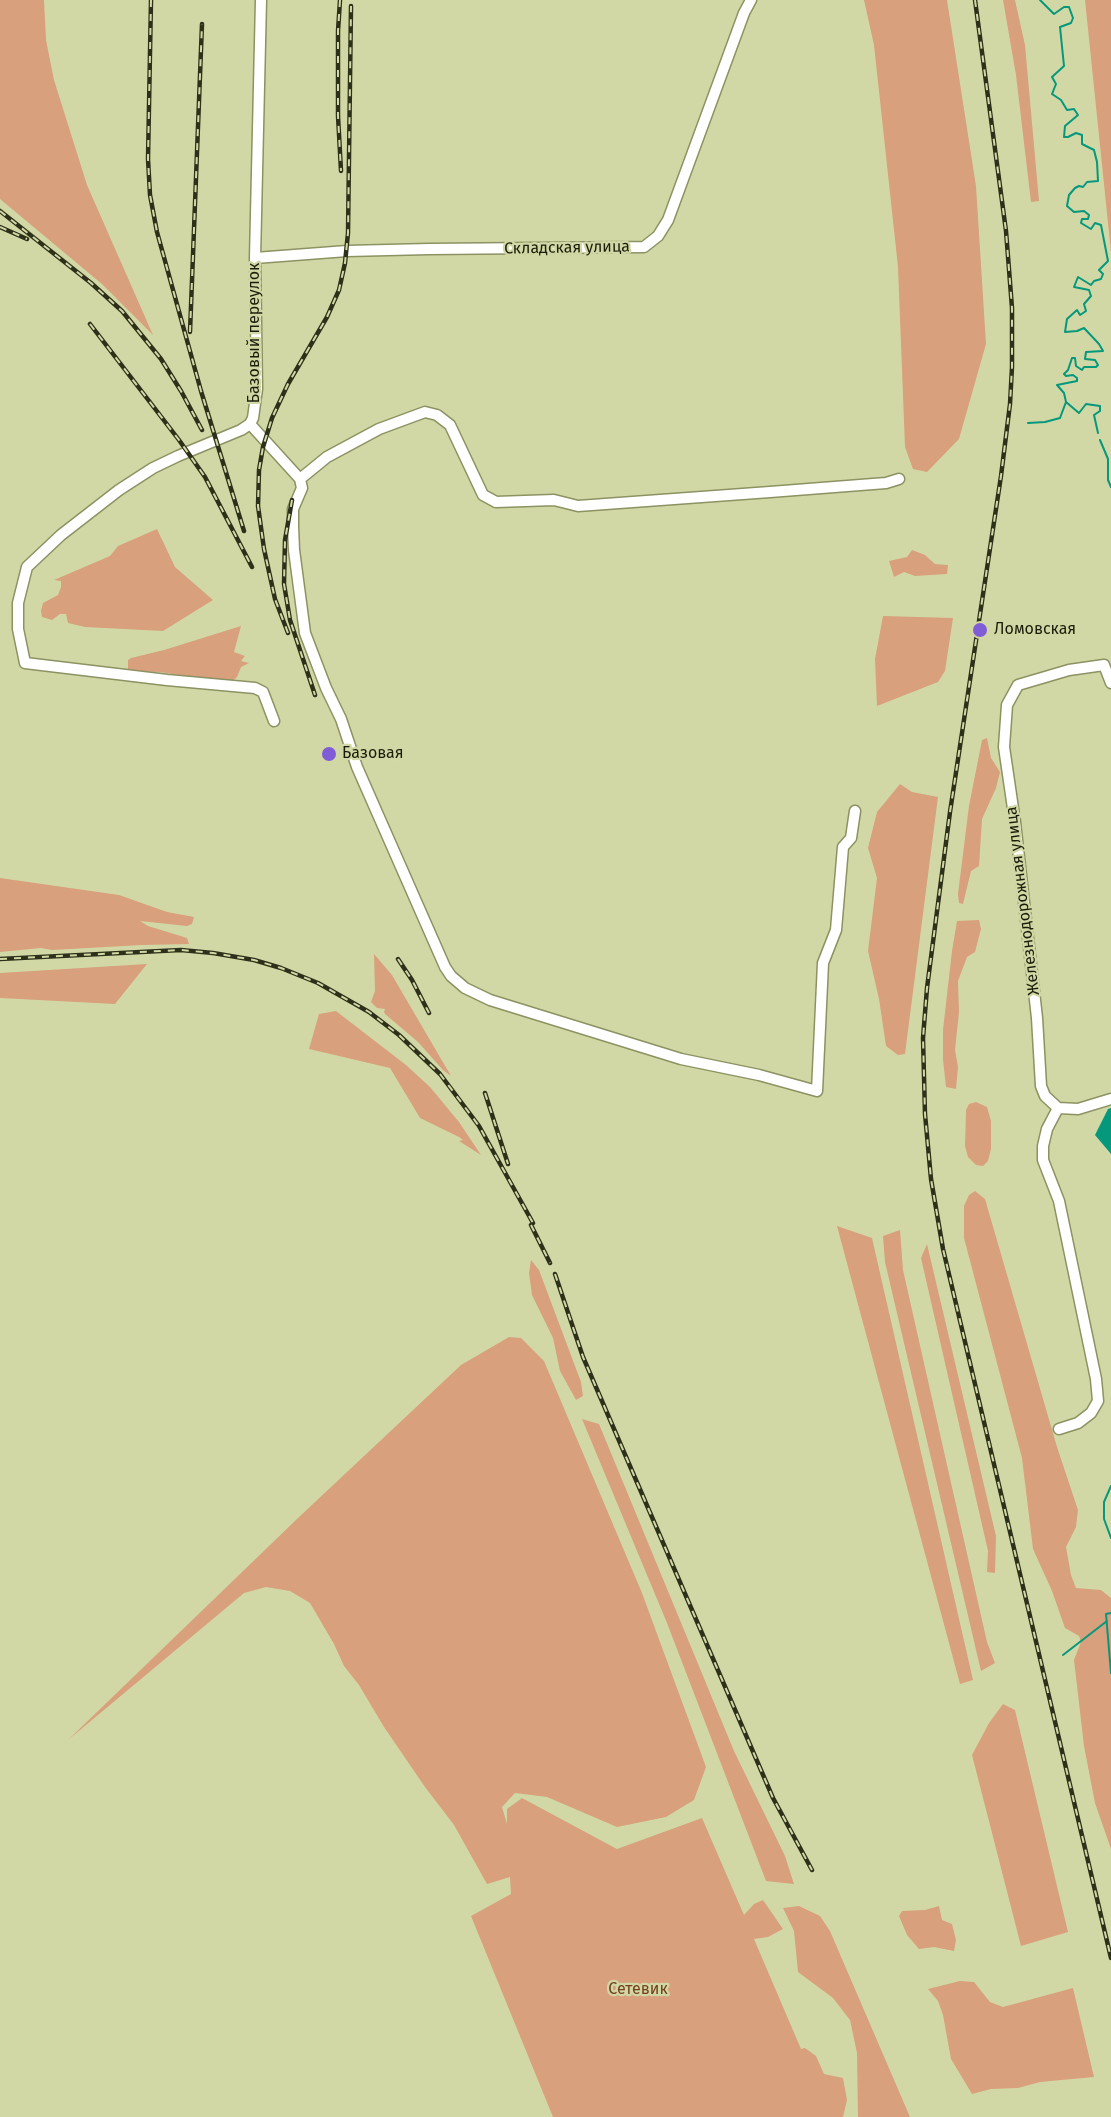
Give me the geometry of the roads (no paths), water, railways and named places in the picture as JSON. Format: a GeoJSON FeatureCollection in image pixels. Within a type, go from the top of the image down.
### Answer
{"type":"FeatureCollection","features":[{"type":"Feature","properties":{"kind":"street","name":"Базовый переулок"},"geometry":{"type":"LineString","coordinates":[[261,0],[255,258],[257,389],[255,410],[250,424],[153,468],[119,490],[61,535],[27,567],[18,603],[18,629],[25,663],[255,688],[263,692],[274,721]]}},
{"type":"Feature","properties":{"kind":"street","name":"Складская улица"},"geometry":{"type":"LineString","coordinates":[[255,258],[347,251],[644,247],[658,236],[668,220],[744,13],[751,0]]}},
{"type":"Feature","properties":{"kind":"street"},"geometry":{"type":"LineString","coordinates":[[300,479],[327,457],[380,429],[425,412],[436,415],[450,425],[483,495],[496,502],[555,500],[578,506],[886,483],[899,479]]}},
{"type":"Feature","properties":{"kind":"street"},"geometry":{"type":"LineString","coordinates":[[250,424],[300,479],[302,488],[293,509],[293,526],[305,633],[326,688],[341,719],[357,766],[445,967],[451,976],[465,988],[490,1000],[681,1059],[817,1091],[823,963],[836,930],[843,847],[851,838],[855,811]]}},
{"type":"Feature","properties":{"kind":"street","name":"Железнодорожная улица"},"geometry":{"type":"LineString","coordinates":[[1058,1108],[1045,1096],[1041,1086],[1037,1018],[1005,747],[1007,705],[1018,685],[1069,670],[1104,665],[1111,683]]}},
{"type":"Feature","properties":{"kind":"street"},"geometry":{"type":"LineString","coordinates":[[1059,1429],[1077,1423],[1091,1413],[1098,1401],[1096,1379],[1059,1201],[1043,1160],[1042,1146],[1047,1129],[1058,1108],[1078,1109],[1111,1099]]}},
{"type":"Feature","properties":{"kind":"water"},"geometry":{"type":"Polygon","coordinates":[[[1111,1108],[1111,1154],[1095,1135],[1108,1109],[1111,1108]]]}},
{"type":"Feature","properties":{"kind":"waterway"},"geometry":{"type":"LineString","coordinates":[[1040,0],[1054,14],[1064,7],[1069,7],[1073,18],[1071,23],[1060,27],[1064,66],[1052,77],[1056,84],[1052,94],[1061,100],[1067,110],[1074,109],[1078,115],[1065,126],[1064,137],[1076,133],[1082,135],[1082,144],[1094,150],[1097,162],[1098,181],[1087,182],[1083,187],[1075,188],[1069,195],[1067,206],[1074,212],[1084,211],[1089,215],[1088,219],[1082,219],[1081,223],[1091,229],[1095,223],[1101,225],[1108,261],[1099,270],[1103,274],[1101,279],[1094,281],[1091,285],[1078,277],[1074,287],[1089,290],[1091,296],[1084,304],[1086,311],[1080,315],[1077,310],[1067,319],[1065,332],[1084,328],[1103,351],[1086,352],[1085,359],[1095,360],[1098,365],[1096,367],[1084,367],[1082,370],[1076,366],[1075,358],[1072,358],[1064,374],[1073,375],[1077,381],[1057,385],[1064,393],[1066,402],[1079,413],[1086,404],[1100,406],[1100,411],[1094,415],[1098,433]]}},
{"type":"Feature","properties":{"kind":"waterway"},"geometry":{"type":"LineString","coordinates":[[1028,423],[1060,418],[1066,402]]}},
{"type":"Feature","properties":{"kind":"waterway"},"geometry":{"type":"LineString","coordinates":[[1100,440],[1108,459],[1108,480],[1111,487]]}},
{"type":"Feature","properties":{"kind":"waterway"},"geometry":{"type":"LineString","coordinates":[[1111,1486],[1104,1502],[1104,1519],[1111,1538]]}},
{"type":"Feature","properties":{"kind":"waterway"},"geometry":{"type":"LineString","coordinates":[[1111,1613],[1106,1614],[1111,1673]]}},
{"type":"Feature","properties":{"kind":"waterway"},"geometry":{"type":"LineString","coordinates":[[1063,1655],[1107,1621]]}},
{"type":"Feature","properties":{"kind":"railway"},"geometry":{"type":"LineString","coordinates":[[151,0],[148,159],[150,195],[157,232],[201,391],[244,531]]}},
{"type":"Feature","properties":{"kind":"railway"},"geometry":{"type":"LineString","coordinates":[[340,0],[338,116],[341,171]]}},
{"type":"Feature","properties":{"kind":"railway"},"geometry":{"type":"LineString","coordinates":[[975,0],[1006,231],[1012,308],[1012,367],[1001,476],[950,812],[927,988],[923,1038],[925,1114],[931,1179],[943,1249],[1111,1958]]}},
{"type":"Feature","properties":{"kind":"railway"},"geometry":{"type":"LineString","coordinates":[[288,633],[275,599],[264,549],[258,506],[259,470],[272,418],[288,384],[327,317],[339,290],[345,263],[348,233],[351,6]]}},
{"type":"Feature","properties":{"kind":"railway"},"geometry":{"type":"LineString","coordinates":[[190,332],[202,24]]}},
{"type":"Feature","properties":{"kind":"railway"},"geometry":{"type":"LineString","coordinates":[[0,211],[91,283],[122,311],[161,359],[202,430]]}},
{"type":"Feature","properties":{"kind":"railway"},"geometry":{"type":"LineString","coordinates":[[0,227],[27,239]]}},
{"type":"Feature","properties":{"kind":"railway"},"geometry":{"type":"LineString","coordinates":[[90,324],[205,477],[252,567]]}},
{"type":"Feature","properties":{"kind":"railway"},"geometry":{"type":"LineString","coordinates":[[292,500],[285,540],[284,584],[290,620],[315,695]]}},
{"type":"Feature","properties":{"kind":"railway"},"geometry":{"type":"LineString","coordinates":[[0,959],[181,950],[254,960],[318,983],[369,1012],[399,1035],[440,1074],[479,1126],[533,1223]]}},
{"type":"Feature","properties":{"kind":"railway"},"geometry":{"type":"LineString","coordinates":[[398,959],[429,1013]]}},
{"type":"Feature","properties":{"kind":"railway"},"geometry":{"type":"LineString","coordinates":[[485,1093],[508,1164]]}},
{"type":"Feature","properties":{"kind":"railway"},"geometry":{"type":"LineString","coordinates":[[531,1225],[550,1263]]}},
{"type":"Feature","properties":{"kind":"railway"},"geometry":{"type":"LineString","coordinates":[[555,1274],[583,1357],[773,1798],[812,1870]]}},
{"type":"Feature","properties":{"kind":"place","name":"Ломовская"},"geometry":{"type":"Point","coordinates":[980,630]}},
{"type":"Feature","properties":{"kind":"place","name":"Базовая"},"geometry":{"type":"Point","coordinates":[329,754]}},
{"type":"Feature","properties":{"kind":"park label","name":"Сетевик"},"geometry":{"type":"Point","coordinates":[638,1990]}}]}
